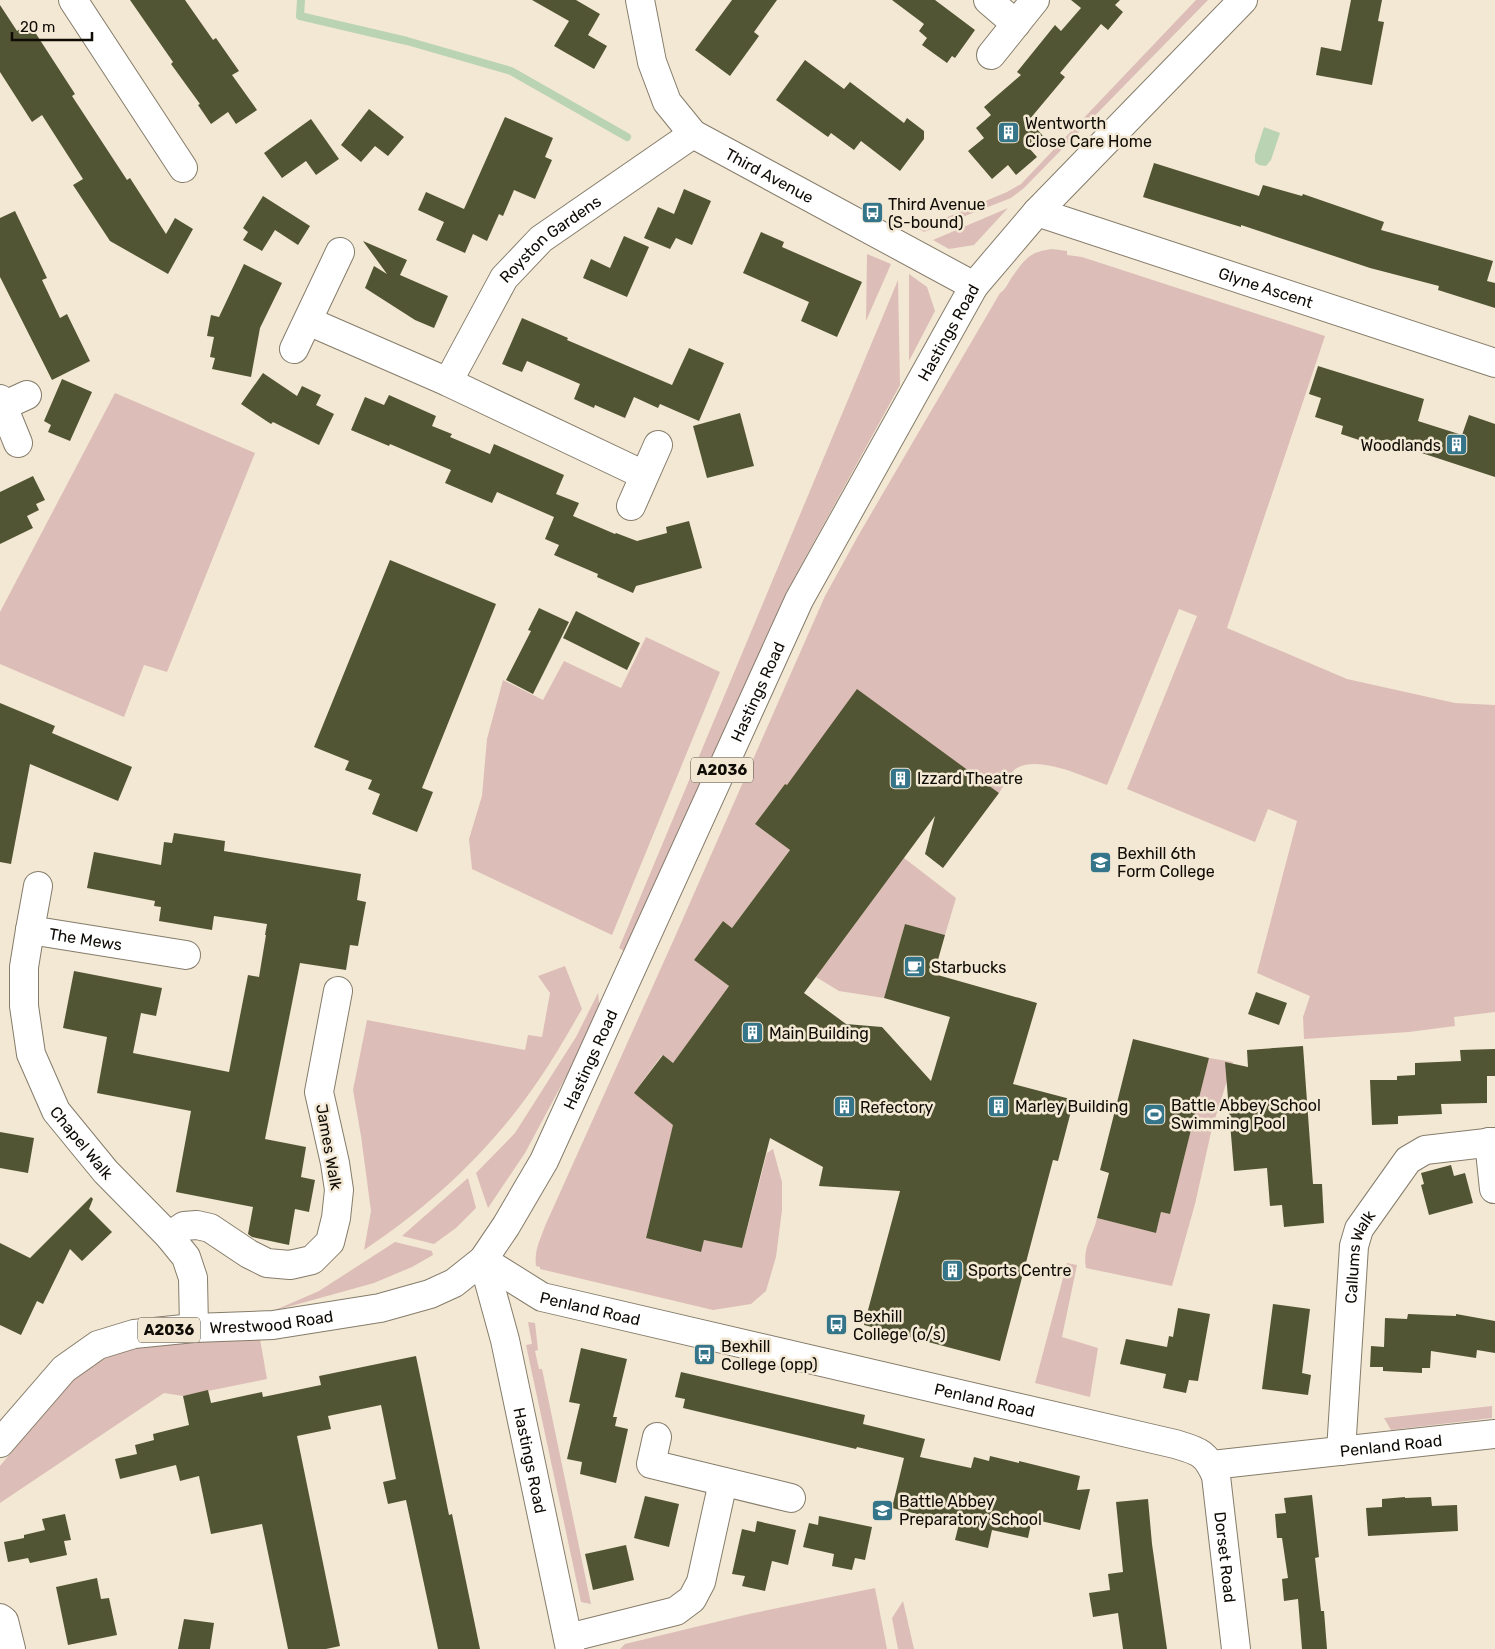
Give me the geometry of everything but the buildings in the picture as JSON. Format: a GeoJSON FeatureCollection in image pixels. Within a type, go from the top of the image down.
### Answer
{"type":"FeatureCollection","features":[{"type":"Feature","properties":{"kind":"street"},"geometry":{"type":"LineString","coordinates":[[73,0],[167,158]]}},
{"type":"Feature","properties":{"kind":"street","name":"Third Avenue"},"geometry":{"type":"LineString","coordinates":[[640,0],[652,62],[667,102],[693,134],[974,286]]}},
{"type":"Feature","properties":{"kind":"street"},"geometry":{"type":"LineString","coordinates":[[988,0],[1016,24]]}},
{"type":"Feature","properties":{"kind":"street"},"geometry":{"type":"LineString","coordinates":[[991,55],[1035,0]]}},
{"type":"Feature","properties":{"kind":"street","name":"Hastings Road"},"geometry":{"type":"LineString","coordinates":[[569,1643],[505,1340],[483,1260],[506,1226],[544,1161],[800,600],[974,286],[1037,212],[1244,0]]}},
{"type":"Feature","properties":{"kind":"street","name":"Royston Gardens"},"geometry":{"type":"LineString","coordinates":[[448,382],[504,278],[541,239],[693,134]]}},
{"type":"Feature","properties":{"kind":"street","name":"Glyne Ascent"},"geometry":{"type":"LineString","coordinates":[[1037,212],[1495,363]]}},
{"type":"Feature","properties":{"kind":"street"},"geometry":{"type":"LineString","coordinates":[[294,350],[340,252]]}},
{"type":"Feature","properties":{"kind":"street"},"geometry":{"type":"LineString","coordinates":[[308,321],[448,382],[644,475]]}},
{"type":"Feature","properties":{"kind":"street"},"geometry":{"type":"LineString","coordinates":[[18,443],[1,403],[27,395]]}},
{"type":"Feature","properties":{"kind":"street"},"geometry":{"type":"LineString","coordinates":[[631,506],[658,445]]}},
{"type":"Feature","properties":{"kind":"street","name":"The Mews"},"geometry":{"type":"LineString","coordinates":[[38,886],[30,930],[186,955]]}},
{"type":"Feature","properties":{"kind":"street","name":"Chapel Walk"},"geometry":{"type":"LineString","coordinates":[[30,930],[24,967],[24,1006],[31,1054],[56,1111],[106,1172],[169,1236],[186,1257],[193,1278],[194,1328]]}},
{"type":"Feature","properties":{"kind":"street","name":"James Walk"},"geometry":{"type":"LineString","coordinates":[[169,1236],[184,1226],[196,1225],[210,1228],[249,1254],[267,1263],[290,1265],[312,1260],[330,1242],[336,1218],[339,1190],[319,1092],[338,991]]}},
{"type":"Feature","properties":{"kind":"street","name":"Callums Walk"},"geometry":{"type":"LineString","coordinates":[[1341,1451],[1354,1246],[1359,1229],[1408,1160],[1425,1150],[1492,1142],[1494,1189]]}},
{"type":"Feature","properties":{"kind":"street","name":"Wrestwood Road"},"geometry":{"type":"LineString","coordinates":[[0,1443],[64,1369],[98,1345],[134,1334],[194,1328],[273,1325],[380,1308],[430,1294],[454,1283],[483,1260]]}},
{"type":"Feature","properties":{"kind":"street","name":"Penland Road"},"geometry":{"type":"LineString","coordinates":[[483,1260],[542,1297],[1175,1444],[1203,1454],[1212,1465],[1495,1434]]}},
{"type":"Feature","properties":{"kind":"street"},"geometry":{"type":"LineString","coordinates":[[657,1437],[651,1464],[791,1498]]}},
{"type":"Feature","properties":{"kind":"street","name":"Dorset Road"},"geometry":{"type":"LineString","coordinates":[[1212,1465],[1216,1476],[1236,1649]]}},
{"type":"Feature","properties":{"kind":"street"},"geometry":{"type":"LineString","coordinates":[[569,1643],[676,1611],[692,1599],[701,1582],[723,1482]]}},
{"type":"Feature","properties":{"kind":"street"},"geometry":{"type":"LineString","coordinates":[[0,1618],[4,1621],[11,1649]]}},
{"type":"Feature","properties":{"kind":"shaded area"},"geometry":{"type":"Polygon","coordinates":[[[1196,0],[1208,0],[1024,188],[1011,198],[924,232],[919,229],[1007,192],[1021,184],[1196,0]]]}},
{"type":"Feature","properties":{"kind":"shaded area"},"geometry":{"type":"Polygon","coordinates":[[[1264,127],[1280,133],[1271,160],[1266,166],[1255,162],[1255,155],[1264,127]]]}},
{"type":"Feature","properties":{"kind":"shaded area"},"geometry":{"type":"Polygon","coordinates":[[[1008,208],[974,245],[949,249],[933,240],[1008,208]]]}},
{"type":"Feature","properties":{"kind":"shaded area"},"geometry":{"type":"Polygon","coordinates":[[[1044,250],[1067,251],[1067,255],[1082,257],[1325,336],[1227,628],[1347,679],[1455,703],[1495,705],[1495,1012],[1454,1017],[1455,1026],[1409,1032],[1304,1039],[1303,1017],[1310,996],[1257,973],[1297,821],[1268,809],[1255,842],[1127,789],[1197,616],[1179,609],[1107,785],[1060,768],[1035,764],[1023,765],[1014,770],[999,793],[857,690],[796,792],[785,784],[755,824],[790,850],[732,928],[723,921],[694,960],[729,986],[673,1063],[662,1055],[634,1093],[676,1114],[646,1238],[700,1252],[704,1240],[742,1248],[767,1153],[773,1149],[782,1182],[782,1210],[776,1257],[766,1291],[751,1304],[713,1310],[540,1269],[540,1267],[536,1266],[536,1255],[545,1226],[825,596],[1000,293],[1028,257],[1044,250]]]}},
{"type":"Feature","properties":{"kind":"shaded area"},"geometry":{"type":"Polygon","coordinates":[[[867,254],[891,264],[866,321],[867,254]]]}},
{"type":"Feature","properties":{"kind":"shaded area"},"geometry":{"type":"Polygon","coordinates":[[[909,274],[927,287],[935,311],[909,361],[909,274]]]}},
{"type":"Feature","properties":{"kind":"shaded area"},"geometry":{"type":"Polygon","coordinates":[[[898,280],[900,385],[786,593],[628,953],[619,948],[898,280]]]}},
{"type":"Feature","properties":{"kind":"shaded area"},"geometry":{"type":"Polygon","coordinates":[[[115,393],[255,453],[167,672],[144,665],[124,717],[0,664],[0,612],[115,393]]]}},
{"type":"Feature","properties":{"kind":"shaded area"},"geometry":{"type":"Polygon","coordinates":[[[646,637],[720,672],[612,935],[472,869],[469,839],[482,796],[487,739],[503,680],[543,700],[564,661],[621,688],[646,637]]]}},
{"type":"Feature","properties":{"kind":"shaded area"},"geometry":{"type":"Polygon","coordinates":[[[904,858],[956,898],[945,935],[905,924],[884,998],[839,991],[816,977],[904,858]]]}},
{"type":"Feature","properties":{"kind":"shaded area"},"geometry":{"type":"Polygon","coordinates":[[[565,966],[582,1009],[538,1081],[501,1130],[459,1174],[437,1195],[364,1250],[371,1211],[353,1090],[367,1020],[525,1050],[528,1035],[542,1037],[550,993],[538,976],[565,966]]]}},
{"type":"Feature","properties":{"kind":"shaded area"},"geometry":{"type":"Polygon","coordinates":[[[598,993],[600,1013],[525,1153],[488,1208],[476,1173],[515,1133],[576,1037],[598,993]]]}},
{"type":"Feature","properties":{"kind":"shaded area"},"geometry":{"type":"Polygon","coordinates":[[[1209,1058],[1233,1062],[1212,1128],[1195,1204],[1172,1286],[1086,1268],[1085,1254],[1097,1218],[1156,1233],[1161,1212],[1170,1214],[1209,1058]]]}},
{"type":"Feature","properties":{"kind":"shaded area"},"geometry":{"type":"Polygon","coordinates":[[[468,1178],[476,1208],[456,1228],[434,1244],[402,1236],[468,1178]]]}},
{"type":"Feature","properties":{"kind":"shaded area"},"geometry":{"type":"Polygon","coordinates":[[[395,1242],[432,1251],[433,1255],[412,1267],[374,1283],[273,1311],[319,1291],[395,1242]]]}},
{"type":"Feature","properties":{"kind":"shaded area"},"geometry":{"type":"Polygon","coordinates":[[[1067,1263],[1077,1265],[1062,1337],[1098,1348],[1090,1397],[1035,1383],[1067,1263]]]}},
{"type":"Feature","properties":{"kind":"shaded area"},"geometry":{"type":"Polygon","coordinates":[[[528,1322],[535,1323],[538,1350],[535,1351],[539,1369],[542,1369],[591,1604],[581,1602],[526,1345],[532,1344],[528,1322]]]}},
{"type":"Feature","properties":{"kind":"shaded area"},"geometry":{"type":"Polygon","coordinates":[[[260,1339],[267,1379],[183,1396],[164,1393],[0,1503],[0,1466],[71,1379],[108,1356],[141,1345],[260,1339]]]}},
{"type":"Feature","properties":{"kind":"shaded area"},"geometry":{"type":"Polygon","coordinates":[[[1492,1406],[1492,1418],[1391,1430],[1384,1418],[1492,1406]]]}},
{"type":"Feature","properties":{"kind":"shaded area","name":"Battle Abbey Preparatory School"},"geometry":{"type":"Polygon","coordinates":[[[875,1588],[887,1649],[620,1649],[625,1644],[749,1614],[875,1588]]]}},
{"type":"Feature","properties":{"kind":"shaded area"},"geometry":{"type":"Polygon","coordinates":[[[903,1601],[914,1649],[898,1649],[892,1618],[903,1601]]]}},
{"type":"Feature","properties":{"kind":"waterway"},"geometry":{"type":"LineString","coordinates":[[301,0],[300,16],[407,41],[511,71],[627,137]]}},
{"type":"Feature","properties":{"kind":"place","name":"Wentworth Close Care Home"},"geometry":{"type":"Point","coordinates":[1009,132]}},
{"type":"Feature","properties":{"kind":"place","name":"Third Avenue (S-bound)"},"geometry":{"type":"Point","coordinates":[872,213]}},
{"type":"Feature","properties":{"kind":"place","name":"Woodlands"},"geometry":{"type":"Point","coordinates":[1457,445]}},
{"type":"Feature","properties":{"kind":"place","name":"Izzard Theatre"},"geometry":{"type":"Point","coordinates":[901,778]}},
{"type":"Feature","properties":{"kind":"place","name":"Bexhill 6th Form College"},"geometry":{"type":"Point","coordinates":[1101,862]}},
{"type":"Feature","properties":{"kind":"place","name":"Starbucks"},"geometry":{"type":"Point","coordinates":[915,967]}},
{"type":"Feature","properties":{"kind":"place","name":"Main Building"},"geometry":{"type":"Point","coordinates":[753,1033]}},
{"type":"Feature","properties":{"kind":"place","name":"Marley Building"},"geometry":{"type":"Point","coordinates":[999,1106]}},
{"type":"Feature","properties":{"kind":"place","name":"Refectory"},"geometry":{"type":"Point","coordinates":[844,1107]}},
{"type":"Feature","properties":{"kind":"place","name":"Battle Abbey School Swimming Pool"},"geometry":{"type":"Point","coordinates":[1155,1114]}},
{"type":"Feature","properties":{"kind":"place","name":"Sports Centre"},"geometry":{"type":"Point","coordinates":[952,1270]}},
{"type":"Feature","properties":{"kind":"place","name":"Bexhill College (o/s)"},"geometry":{"type":"Point","coordinates":[837,1325]}},
{"type":"Feature","properties":{"kind":"place","name":"Bexhill College (opp)"},"geometry":{"type":"Point","coordinates":[705,1355]}},
{"type":"Feature","properties":{"kind":"place","name":"Battle Abbey Preparatory School"},"geometry":{"type":"Point","coordinates":[883,1510]}}]}
